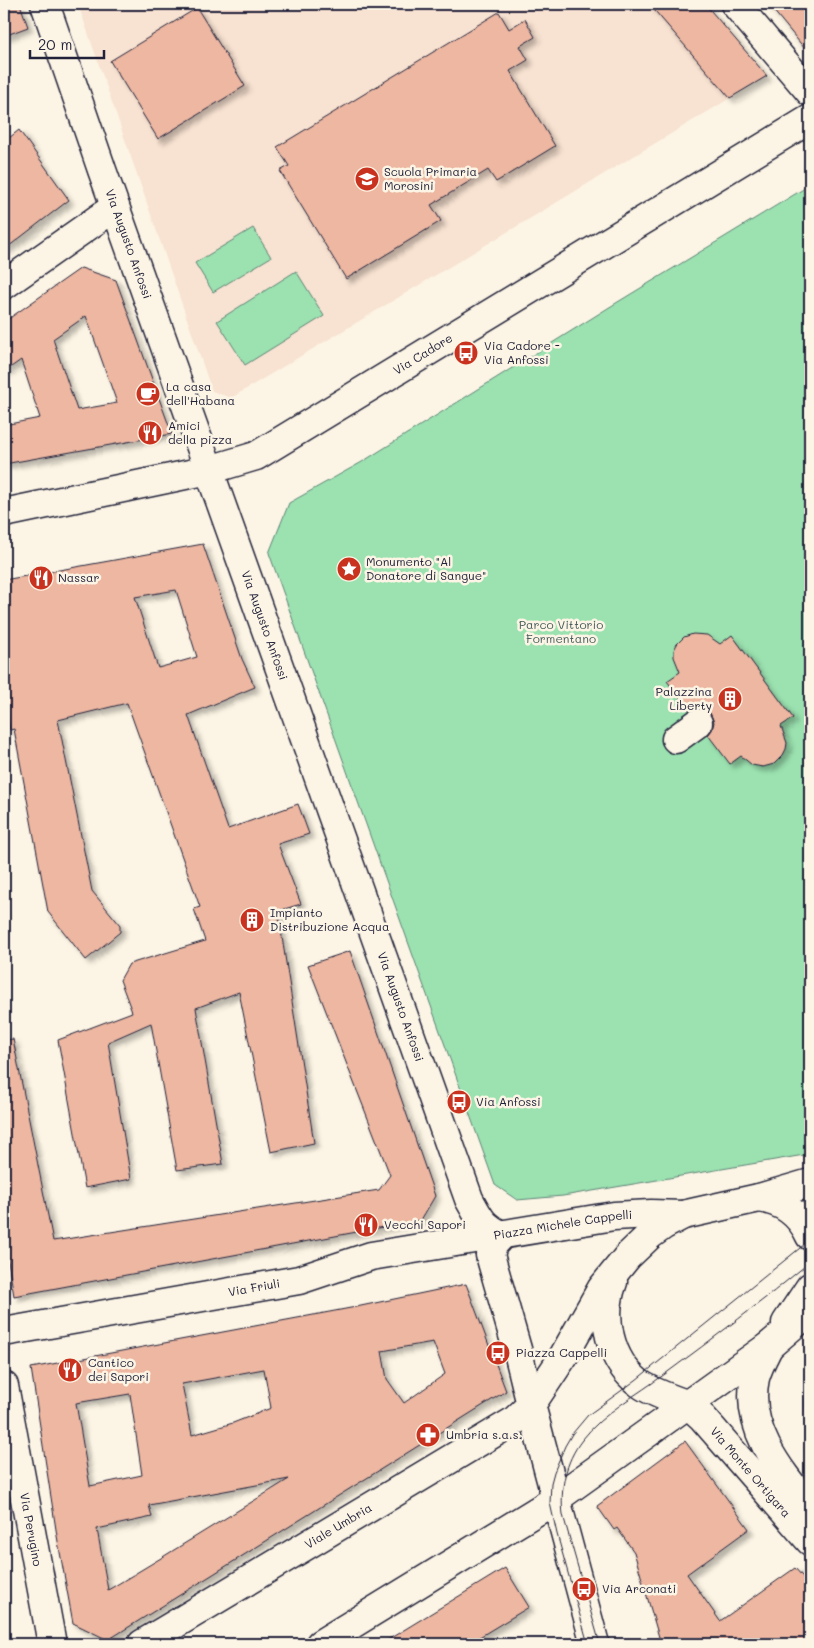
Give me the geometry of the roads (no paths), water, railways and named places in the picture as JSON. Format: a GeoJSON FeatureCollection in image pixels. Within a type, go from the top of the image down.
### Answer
{"type":"FeatureCollection","features":[{"type":"Feature","properties":{"kind":"street","name":"Via Augusto Anfossi"},"geometry":{"type":"LineString","coordinates":[[45,4],[115,207],[469,1199],[480,1220],[492,1230],[502,1235]]}},
{"type":"Feature","properties":{"kind":"street"},"geometry":{"type":"LineString","coordinates":[[735,4],[810,92]]}},
{"type":"Feature","properties":{"kind":"street","name":"Via Cadore"},"geometry":{"type":"LineString","coordinates":[[4,513],[209,470],[256,456],[810,118]]}},
{"type":"Feature","properties":{"kind":"street"},"geometry":{"type":"LineString","coordinates":[[4,285],[115,207]]}},
{"type":"Feature","properties":{"kind":"street"},"geometry":{"type":"LineString","coordinates":[[676,739],[698,723]]}},
{"type":"Feature","properties":{"kind":"street","name":"Piazza Michele Cappelli"},"geometry":{"type":"LineString","coordinates":[[595,1644],[519,1356],[490,1255],[493,1246],[502,1235],[628,1215],[683,1215],[804,1188]]}},
{"type":"Feature","properties":{"kind":"street"},"geometry":{"type":"LineString","coordinates":[[758,1198],[774,1201],[792,1211],[805,1226],[810,1236]]}},
{"type":"Feature","properties":{"kind":"street","name":"Piazza Michele Cappelli"},"geometry":{"type":"LineString","coordinates":[[531,1405],[563,1357],[602,1288],[628,1256],[650,1235],[683,1215]]}},
{"type":"Feature","properties":{"kind":"street","name":"Via Friuli"},"geometry":{"type":"LineString","coordinates":[[4,1332],[299,1280],[371,1256],[502,1235]]}},
{"type":"Feature","properties":{"kind":"street"},"geometry":{"type":"LineString","coordinates":[[628,1256],[616,1274],[608,1293],[606,1319],[612,1344],[624,1367],[640,1383],[689,1405]]}},
{"type":"Feature","properties":{"kind":"street"},"geometry":{"type":"LineString","coordinates":[[770,1346],[810,1287]]}},
{"type":"Feature","properties":{"kind":"street"},"geometry":{"type":"LineString","coordinates":[[320,1644],[556,1499],[770,1346],[810,1311]]}},
{"type":"Feature","properties":{"kind":"street","name":"Via Monte Ortigara"},"geometry":{"type":"LineString","coordinates":[[770,1346],[755,1378],[755,1409],[758,1426],[781,1473],[810,1508]]}},
{"type":"Feature","properties":{"kind":"street","name":"Via Perugino"},"geometry":{"type":"LineString","coordinates":[[4,1386],[52,1644]]}},
{"type":"Feature","properties":{"kind":"street","name":"Viale Umbria"},"geometry":{"type":"LineString","coordinates":[[142,1644],[514,1421],[531,1405]]}},
{"type":"Feature","properties":{"kind":"street","name":"Via Monte Ortigara"},"geometry":{"type":"LineString","coordinates":[[689,1405],[703,1418],[810,1541]]}},
{"type":"Feature","properties":{"kind":"tram line"},"geometry":{"type":"LineString","coordinates":[[588,1644],[550,1503],[551,1483],[565,1446],[572,1434],[588,1415],[636,1380],[810,1240]]}},
{"type":"Feature","properties":{"kind":"tram line"},"geometry":{"type":"LineString","coordinates":[[600,1644],[563,1515],[563,1486],[571,1457],[590,1430],[600,1421],[720,1333],[810,1262]]}},
{"type":"Feature","properties":{"kind":"place","name":"Scuola Primaria Morosini"},"geometry":{"type":"Point","coordinates":[367,179]}},
{"type":"Feature","properties":{"kind":"place","name":"Via Cadore - Via Anfossi"},"geometry":{"type":"Point","coordinates":[466,353]}},
{"type":"Feature","properties":{"kind":"place","name":"La casa dell'Habana"},"geometry":{"type":"Point","coordinates":[148,394]}},
{"type":"Feature","properties":{"kind":"place","name":"Amici della pizza"},"geometry":{"type":"Point","coordinates":[150,433]}},
{"type":"Feature","properties":{"kind":"place","name":"Monumento \"Al Donatore di Sangue\""},"geometry":{"type":"Point","coordinates":[349,569]}},
{"type":"Feature","properties":{"kind":"place","name":"Nassar"},"geometry":{"type":"Point","coordinates":[41,578]}},
{"type":"Feature","properties":{"kind":"place","name":"Palazzina Liberty"},"geometry":{"type":"Point","coordinates":[730,699]}},
{"type":"Feature","properties":{"kind":"place","name":"Impianto Distribuzione Acqua"},"geometry":{"type":"Point","coordinates":[252,920]}},
{"type":"Feature","properties":{"kind":"place","name":"Via Anfossi"},"geometry":{"type":"Point","coordinates":[459,1102]}},
{"type":"Feature","properties":{"kind":"place","name":"Vecchi Sapori"},"geometry":{"type":"Point","coordinates":[366,1225]}},
{"type":"Feature","properties":{"kind":"place","name":"Piazza Cappelli"},"geometry":{"type":"Point","coordinates":[498,1353]}},
{"type":"Feature","properties":{"kind":"place","name":"Cantico dei Sapori"},"geometry":{"type":"Point","coordinates":[70,1370]}},
{"type":"Feature","properties":{"kind":"place","name":"Umbria s.a.s."},"geometry":{"type":"Point","coordinates":[428,1435]}},
{"type":"Feature","properties":{"kind":"place","name":"Via Arconati"},"geometry":{"type":"Point","coordinates":[584,1589]}},
{"type":"Feature","properties":{"kind":"park label","name":"Parco Vittorio Formentano"},"geometry":{"type":"Point","coordinates":[561,632]}}]}
